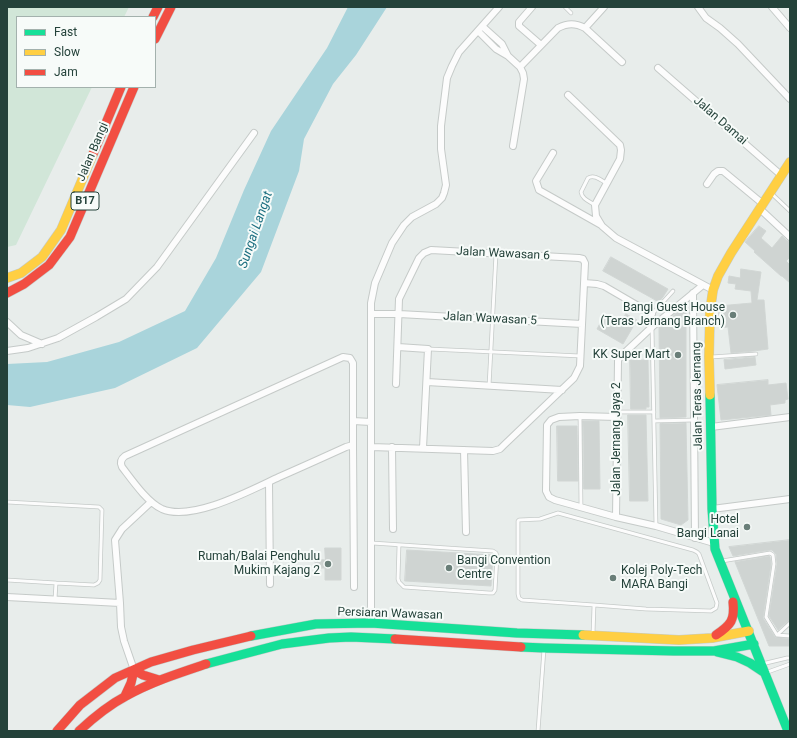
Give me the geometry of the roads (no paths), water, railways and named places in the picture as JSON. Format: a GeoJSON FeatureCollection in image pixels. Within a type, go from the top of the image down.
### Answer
{"type":"FeatureCollection","features":[{"type":"Feature","properties":{"kind":"main road"},"geometry":{"type":"LineString","coordinates":[[154,16],[158,7]]}},
{"type":"Feature","properties":{"kind":"main road"},"geometry":{"type":"LineString","coordinates":[[156,37],[171,7]]}},
{"type":"Feature","properties":{"kind":"main road","name":"Jalan Bangi"},"geometry":{"type":"LineString","coordinates":[[7,278],[21,273],[42,257],[61,230],[121,88]]}},
{"type":"Feature","properties":{"kind":"main road","name":"Jalan Bangi"},"geometry":{"type":"LineString","coordinates":[[7,293],[24,284],[49,265],[70,237],[134,88]]}},
{"type":"Feature","properties":{"kind":"main road","name":"Jalan Teras Jernang"},"geometry":{"type":"LineString","coordinates":[[788,731],[715,549],[712,509],[709,357],[712,290],[731,253],[790,162]]}},
{"type":"Feature","properties":{"kind":"main road"},"geometry":{"type":"LineString","coordinates":[[712,638],[729,627],[733,620],[734,611],[730,585]]}},
{"type":"Feature","properties":{"kind":"main road"},"geometry":{"type":"LineString","coordinates":[[351,636],[363,631],[371,623],[382,633],[401,639]]}},
{"type":"Feature","properties":{"kind":"main road","name":"Persiaran Wawasan"},"geometry":{"type":"LineString","coordinates":[[57,731],[80,705],[115,678],[151,662],[249,636],[316,624],[371,623],[517,633],[593,635],[678,640],[712,638],[749,631]]}},
{"type":"Feature","properties":{"kind":"main road"},"geometry":{"type":"LineString","coordinates":[[517,633],[535,640],[544,648],[560,638],[570,635]]}},
{"type":"Feature","properties":{"kind":"main road","name":"Persiaran Wawasan"},"geometry":{"type":"LineString","coordinates":[[79,731],[124,696],[159,680],[213,661],[282,644],[351,636],[544,648],[714,651],[754,644]]}},
{"type":"Feature","properties":{"kind":"main road"},"geometry":{"type":"LineString","coordinates":[[714,651],[737,657],[764,668]]}},
{"type":"Feature","properties":{"kind":"main road"},"geometry":{"type":"LineString","coordinates":[[124,696],[131,683],[134,670],[159,680]]}},
{"type":"Feature","properties":{"kind":"street"},"geometry":{"type":"LineString","coordinates":[[371,623],[371,314],[375,284],[392,243],[404,225],[412,217],[436,204],[444,194],[446,185],[441,149],[441,126],[447,78],[459,52],[499,7]]}},
{"type":"Feature","properties":{"kind":"street"},"geometry":{"type":"LineString","coordinates":[[532,7],[518,24],[541,46]]}},
{"type":"Feature","properties":{"kind":"street"},"geometry":{"type":"LineString","coordinates":[[585,28],[604,7]]}},
{"type":"Feature","properties":{"kind":"street"},"geometry":{"type":"LineString","coordinates":[[698,7],[706,18],[738,44],[790,99]]}},
{"type":"Feature","properties":{"kind":"street"},"geometry":{"type":"LineString","coordinates":[[772,7],[790,28]]}},
{"type":"Feature","properties":{"kind":"street"},"geometry":{"type":"LineString","coordinates":[[520,68],[558,28],[571,24],[579,25],[585,28],[622,62]]}},
{"type":"Feature","properties":{"kind":"street"},"geometry":{"type":"LineString","coordinates":[[482,26],[502,44],[508,56]]}},
{"type":"Feature","properties":{"kind":"street"},"geometry":{"type":"LineString","coordinates":[[478,31],[496,49],[508,56],[523,73],[524,79],[513,146]]}},
{"type":"Feature","properties":{"kind":"street","name":"Jalan Damai"},"geometry":{"type":"LineString","coordinates":[[658,68],[781,175]]}},
{"type":"Feature","properties":{"kind":"street"},"geometry":{"type":"LineString","coordinates":[[568,95],[620,145],[620,159],[595,204],[596,216],[602,226]]}},
{"type":"Feature","properties":{"kind":"street"},"geometry":{"type":"LineString","coordinates":[[7,351],[42,344],[96,317],[126,299],[157,267],[254,133]]}},
{"type":"Feature","properties":{"kind":"street"},"geometry":{"type":"LineString","coordinates":[[553,153],[536,181],[539,190],[602,226],[616,238],[712,290]]}},
{"type":"Feature","properties":{"kind":"street"},"geometry":{"type":"LineString","coordinates":[[707,184],[718,170],[723,171],[761,207],[790,238]]}},
{"type":"Feature","properties":{"kind":"street","name":"Jalan Wawasan 6"},"geometry":{"type":"LineString","coordinates":[[399,314],[399,299],[419,258],[424,253],[431,250],[579,258],[583,259],[585,263],[584,283]]}},
{"type":"Feature","properties":{"kind":"street"},"geometry":{"type":"LineString","coordinates":[[371,447],[493,451],[500,449],[574,378],[580,366],[584,283],[604,286],[652,314]]}},
{"type":"Feature","properties":{"kind":"street"},"geometry":{"type":"LineString","coordinates":[[652,327],[703,285]]}},
{"type":"Feature","properties":{"kind":"street"},"geometry":{"type":"LineString","coordinates":[[693,293],[695,538]]}},
{"type":"Feature","properties":{"kind":"street","name":"Jalan Wawasan 5"},"geometry":{"type":"LineString","coordinates":[[371,314],[399,314],[582,324]]}},
{"type":"Feature","properties":{"kind":"street"},"geometry":{"type":"LineString","coordinates":[[396,384],[399,314]]}},
{"type":"Feature","properties":{"kind":"street"},"geometry":{"type":"LineString","coordinates":[[7,322],[21,335],[42,344]]}},
{"type":"Feature","properties":{"kind":"street","name":"Jalan Jernang Jaya 2"},"geometry":{"type":"LineString","coordinates":[[616,517],[618,361],[619,358],[652,327]]}},
{"type":"Feature","properties":{"kind":"street"},"geometry":{"type":"LineString","coordinates":[[398,347],[428,349],[423,448]]}},
{"type":"Feature","properties":{"kind":"street"},"geometry":{"type":"LineString","coordinates":[[353,445],[229,500],[205,508],[182,512],[162,509],[151,502],[121,464],[123,458],[343,357],[350,358],[353,363],[354,587]]}},
{"type":"Feature","properties":{"kind":"street"},"geometry":{"type":"LineString","coordinates":[[427,382],[562,390]]}},
{"type":"Feature","properties":{"kind":"street"},"geometry":{"type":"LineString","coordinates":[[617,415],[558,417],[551,420],[547,425],[546,491],[549,497],[581,508],[656,526],[714,543]]}},
{"type":"Feature","properties":{"kind":"street"},"geometry":{"type":"LineString","coordinates":[[711,427],[790,418]]}},
{"type":"Feature","properties":{"kind":"street"},"geometry":{"type":"LineString","coordinates":[[353,421],[371,422]]}},
{"type":"Feature","properties":{"kind":"street"},"geometry":{"type":"LineString","coordinates":[[392,448],[393,529]]}},
{"type":"Feature","properties":{"kind":"street"},"geometry":{"type":"LineString","coordinates":[[464,450],[466,532]]}},
{"type":"Feature","properties":{"kind":"street"},"geometry":{"type":"LineString","coordinates":[[270,482],[270,584]]}},
{"type":"Feature","properties":{"kind":"street"},"geometry":{"type":"LineString","coordinates":[[712,509],[790,499]]}},
{"type":"Feature","properties":{"kind":"street"},"geometry":{"type":"LineString","coordinates":[[134,670],[124,641],[121,626],[115,540],[122,529],[151,502]]}},
{"type":"Feature","properties":{"kind":"street"},"geometry":{"type":"LineString","coordinates":[[7,597],[120,603]]}},
{"type":"Feature","properties":{"kind":"lane"},"geometry":{"type":"LineString","coordinates":[[565,7],[571,13]]}},
{"type":"Feature","properties":{"kind":"lane"},"geometry":{"type":"LineString","coordinates":[[595,204],[581,196],[581,192],[588,178],[594,176],[607,183]]}},
{"type":"Feature","properties":{"kind":"lane"},"geometry":{"type":"LineString","coordinates":[[770,193],[790,211]]}},
{"type":"Feature","properties":{"kind":"lane"},"geometry":{"type":"LineString","coordinates":[[489,386],[496,254]]}},
{"type":"Feature","properties":{"kind":"lane"},"geometry":{"type":"LineString","coordinates":[[644,323],[673,291]]}},
{"type":"Feature","properties":{"kind":"lane"},"geometry":{"type":"LineString","coordinates":[[652,327],[656,526]]}},
{"type":"Feature","properties":{"kind":"lane"},"geometry":{"type":"LineString","coordinates":[[428,349],[581,356]]}},
{"type":"Feature","properties":{"kind":"lane"},"geometry":{"type":"LineString","coordinates":[[709,357],[756,354]]}},
{"type":"Feature","properties":{"kind":"lane"},"geometry":{"type":"LineString","coordinates":[[617,415],[654,412]]}},
{"type":"Feature","properties":{"kind":"lane"},"geometry":{"type":"LineString","coordinates":[[580,416],[581,508]]}},
{"type":"Feature","properties":{"kind":"lane"},"geometry":{"type":"LineString","coordinates":[[654,421],[694,420]]}},
{"type":"Feature","properties":{"kind":"lane"},"geometry":{"type":"LineString","coordinates":[[7,502],[99,507],[102,510],[100,580],[98,583],[56,583],[7,580]]}},
{"type":"Feature","properties":{"kind":"lane"},"geometry":{"type":"LineString","coordinates":[[558,513],[693,550],[698,554],[717,603],[716,608],[711,611],[646,609],[594,605],[522,600],[519,598],[518,521],[540,519],[558,513]]}},
{"type":"Feature","properties":{"kind":"lane"},"geometry":{"type":"LineString","coordinates":[[372,543],[493,551],[497,556],[495,590],[493,593],[489,593],[404,587],[398,579],[399,545]]}},
{"type":"Feature","properties":{"kind":"lane"},"geometry":{"type":"LineString","coordinates":[[721,562],[770,553],[772,554],[774,564],[766,617],[777,635]]}},
{"type":"Feature","properties":{"kind":"lane"},"geometry":{"type":"LineString","coordinates":[[55,599],[56,583]]}},
{"type":"Feature","properties":{"kind":"lane"},"geometry":{"type":"LineString","coordinates":[[593,635],[594,605]]}},
{"type":"Feature","properties":{"kind":"lane"},"geometry":{"type":"LineString","coordinates":[[777,635],[790,623]]}},
{"type":"Feature","properties":{"kind":"lane"},"geometry":{"type":"LineString","coordinates":[[777,635],[790,636]]}},
{"type":"Feature","properties":{"kind":"lane"},"geometry":{"type":"LineString","coordinates":[[538,731],[544,648]]}},
{"type":"Feature","properties":{"kind":"lane"},"geometry":{"type":"LineString","coordinates":[[764,668],[790,658]]}},
{"type":"Feature","properties":{"kind":"lane"},"geometry":{"type":"LineString","coordinates":[[764,668],[790,664]]}},
{"type":"Feature","properties":{"kind":"water","name":"Sungai Langat"},"geometry":{"type":"Polygon","coordinates":[[[348,7],[387,7],[356,55],[333,84],[304,139],[299,171],[261,272],[197,348],[115,388],[30,407],[7,405],[7,364],[47,362],[119,342],[185,311],[216,258],[244,190],[271,131],[327,48],[348,7]]]}},
{"type":"Feature","properties":{"kind":"place","name":"Bangi Guest House (Teras Jernang Branch)"},"geometry":{"type":"Point","coordinates":[733,315]}},
{"type":"Feature","properties":{"kind":"place","name":"KK Super Mart"},"geometry":{"type":"Point","coordinates":[678,355]}},
{"type":"Feature","properties":{"kind":"place","name":"Hotel Bangi Lanai"},"geometry":{"type":"Point","coordinates":[747,527]}},
{"type":"Feature","properties":{"kind":"place","name":"Rumah/Balai Penghulu Mukim Kajang 2"},"geometry":{"type":"Point","coordinates":[328,564]}},
{"type":"Feature","properties":{"kind":"place","name":"Bangi Convention Centre"},"geometry":{"type":"Point","coordinates":[449,568]}},
{"type":"Feature","properties":{"kind":"place","name":"Kolej Poly-Tech MARA Bangi"},"geometry":{"type":"Point","coordinates":[613,578]}}]}
